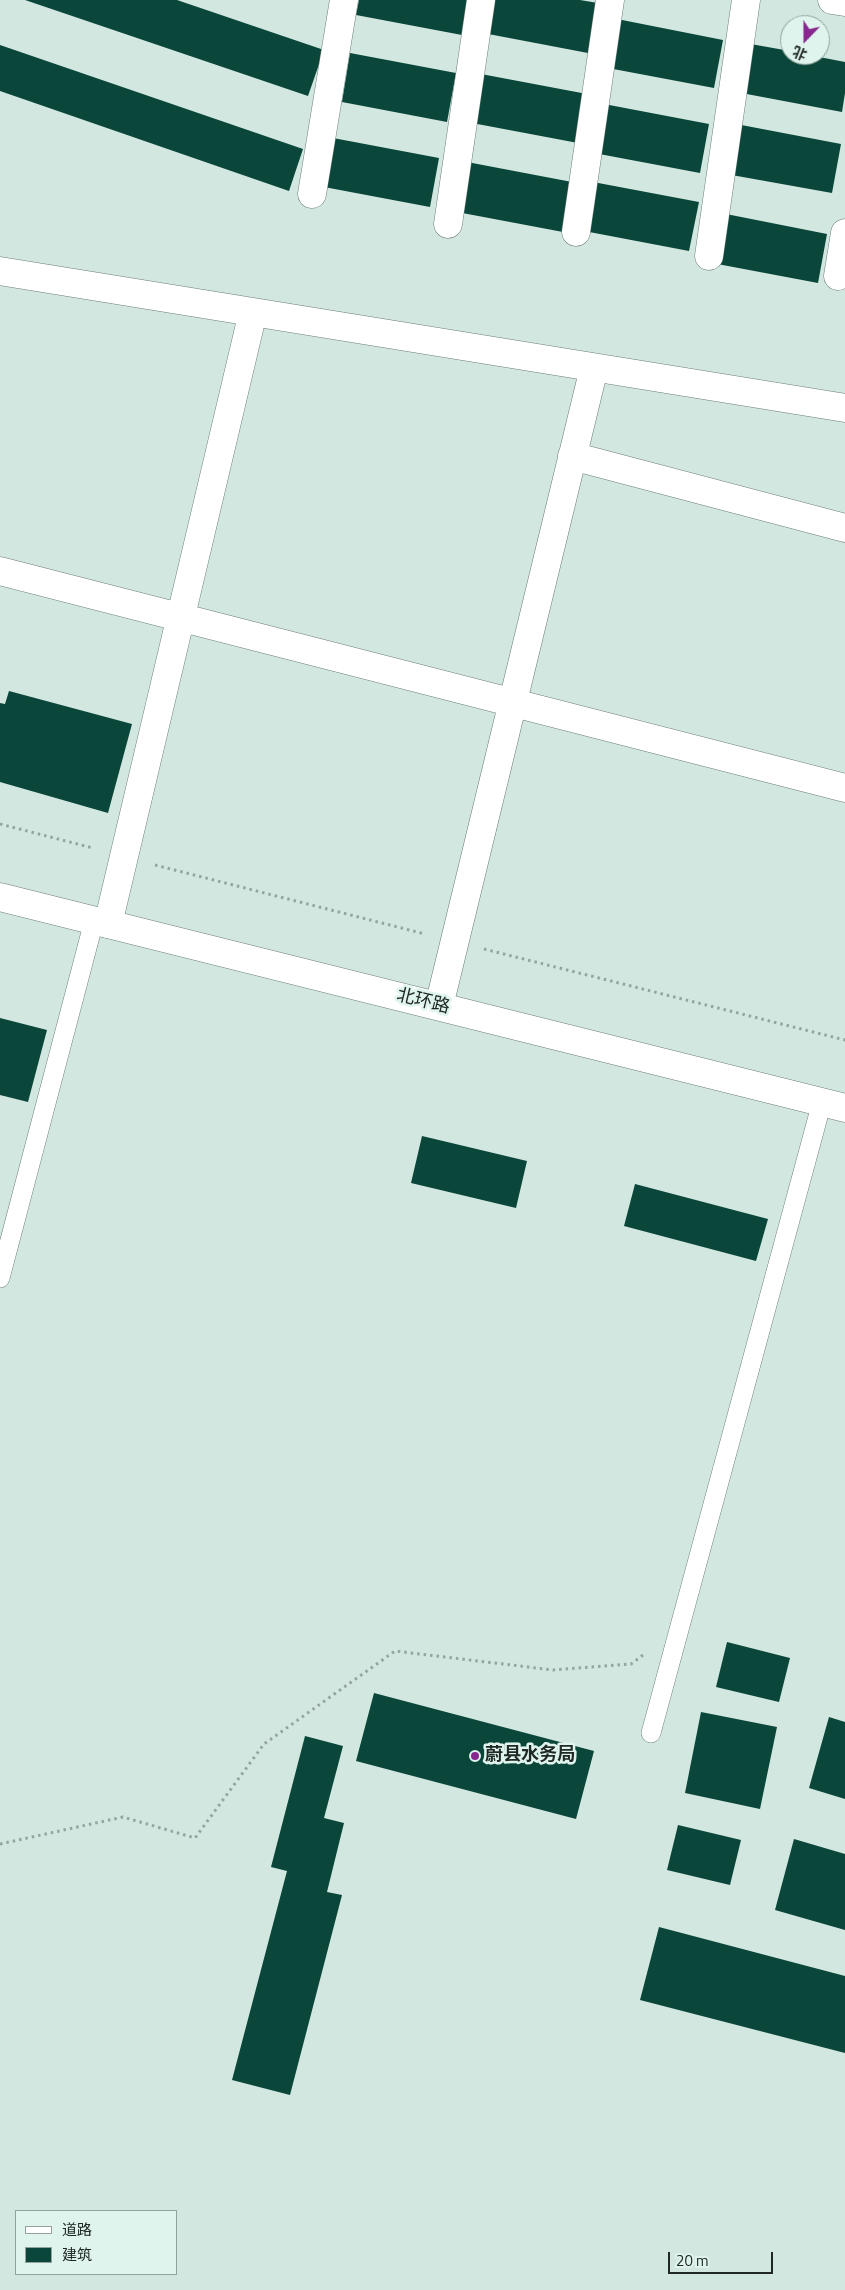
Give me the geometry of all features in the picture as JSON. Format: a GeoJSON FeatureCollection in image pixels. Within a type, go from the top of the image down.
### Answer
{"type":"FeatureCollection","features":[{"type":"Feature","properties":{"kind":"street"},"geometry":{"type":"LineString","coordinates":[[312,194],[344,0]]}},
{"type":"Feature","properties":{"kind":"street"},"geometry":{"type":"LineString","coordinates":[[448,224],[481,0]]}},
{"type":"Feature","properties":{"kind":"street"},"geometry":{"type":"LineString","coordinates":[[576,232],[610,0]]}},
{"type":"Feature","properties":{"kind":"street"},"geometry":{"type":"LineString","coordinates":[[709,256],[746,0]]}},
{"type":"Feature","properties":{"kind":"street"},"geometry":{"type":"LineString","coordinates":[[832,0],[845,2]]}},
{"type":"Feature","properties":{"kind":"street"},"geometry":{"type":"LineString","coordinates":[[838,276],[845,233]]}},
{"type":"Feature","properties":{"kind":"street"},"geometry":{"type":"LineString","coordinates":[[0,271],[845,408]]}},
{"type":"Feature","properties":{"kind":"street"},"geometry":{"type":"LineString","coordinates":[[101,922],[181,618],[253,312]]}},
{"type":"Feature","properties":{"kind":"street"},"geometry":{"type":"LineString","coordinates":[[439,1006],[594,368]]}},
{"type":"Feature","properties":{"kind":"street"},"geometry":{"type":"LineString","coordinates":[[572,456],[845,528]]}},
{"type":"Feature","properties":{"kind":"street"},"geometry":{"type":"LineString","coordinates":[[0,571],[845,788]]}},
{"type":"Feature","properties":{"kind":"street","name":"北环路"},"geometry":{"type":"LineString","coordinates":[[0,897],[834,1105]]}},
{"type":"Feature","properties":{"kind":"lane"},"geometry":{"type":"LineString","coordinates":[[0,1278],[101,922]]}},
{"type":"Feature","properties":{"kind":"lane"},"geometry":{"type":"LineString","coordinates":[[651,1733],[679,1631],[834,1105]]}},
{"type":"Feature","properties":{"kind":"path"},"geometry":{"type":"LineString","coordinates":[[0,1844],[123,1817],[194,1838],[264,1744],[395,1651],[554,1670],[631,1664],[679,1631]]}},
{"type":"Feature","properties":{"kind":"building"},"geometry":{"type":"Polygon","coordinates":[[[25,0],[177,0],[324,50],[308,96],[25,0]]]}},
{"type":"Feature","properties":{"kind":"building"},"geometry":{"type":"Polygon","coordinates":[[[359,0],[469,0],[462,35],[356,15],[359,0]]]}},
{"type":"Feature","properties":{"kind":"building"},"geometry":{"type":"Polygon","coordinates":[[[489,0],[580,0],[598,3],[588,53],[483,33],[489,0]]]}},
{"type":"Feature","properties":{"kind":"building"},"geometry":{"type":"Polygon","coordinates":[[[617,19],[723,40],[714,88],[608,68],[617,19]]]}},
{"type":"Feature","properties":{"kind":"building"},"geometry":{"type":"Polygon","coordinates":[[[745,43],[780,49],[780,65],[830,65],[830,59],[845,62],[845,93],[842,112],[736,92],[745,43]]]}},
{"type":"Feature","properties":{"kind":"building"},"geometry":{"type":"Polygon","coordinates":[[[0,45],[303,149],[289,191],[0,91],[0,45]]]}},
{"type":"Feature","properties":{"kind":"building"},"geometry":{"type":"Polygon","coordinates":[[[350,53],[456,73],[447,122],[342,102],[350,53]]]}},
{"type":"Feature","properties":{"kind":"building"},"geometry":{"type":"Polygon","coordinates":[[[481,74],[587,94],[578,143],[472,123],[481,74]]]}},
{"type":"Feature","properties":{"kind":"building"},"geometry":{"type":"Polygon","coordinates":[[[604,104],[709,124],[700,173],[594,153],[604,104]]]}},
{"type":"Feature","properties":{"kind":"building"},"geometry":{"type":"Polygon","coordinates":[[[736,124],[841,144],[832,193],[726,174],[736,124]]]}},
{"type":"Feature","properties":{"kind":"building"},"geometry":{"type":"Polygon","coordinates":[[[333,138],[439,158],[430,207],[324,187],[333,138]]]}},
{"type":"Feature","properties":{"kind":"building"},"geometry":{"type":"Polygon","coordinates":[[[467,162],[572,182],[563,232],[457,212],[467,162]]]}},
{"type":"Feature","properties":{"kind":"building"},"geometry":{"type":"Polygon","coordinates":[[[593,182],[699,202],[689,251],[584,231],[593,182]]]}},
{"type":"Feature","properties":{"kind":"building"},"geometry":{"type":"Polygon","coordinates":[[[721,213],[827,234],[818,283],[712,263],[721,213]]]}},
{"type":"Feature","properties":{"kind":"building"},"geometry":{"type":"Polygon","coordinates":[[[9,691],[132,724],[108,813],[0,782],[0,703],[5,704],[9,691]]]}},
{"type":"Feature","properties":{"kind":"building"},"geometry":{"type":"Polygon","coordinates":[[[0,1018],[47,1030],[28,1102],[0,1095],[0,1018]]]}},
{"type":"Feature","properties":{"kind":"building"},"geometry":{"type":"Polygon","coordinates":[[[422,1136],[527,1161],[516,1208],[411,1183],[422,1136]]]}},
{"type":"Feature","properties":{"kind":"building"},"geometry":{"type":"Polygon","coordinates":[[[635,1184],[768,1219],[756,1261],[624,1226],[635,1184]]]}},
{"type":"Feature","properties":{"kind":"building"},"geometry":{"type":"Polygon","coordinates":[[[727,1642],[790,1658],[779,1702],[716,1687],[727,1642]]]}},
{"type":"Feature","properties":{"kind":"building","name":"蔚县水务局"},"geometry":{"type":"Polygon","coordinates":[[[374,1693],[594,1751],[576,1819],[356,1761],[374,1693]]]}},
{"type":"Feature","properties":{"kind":"building"},"geometry":{"type":"Polygon","coordinates":[[[701,1712],[777,1727],[760,1809],[685,1793],[701,1712]]]}},
{"type":"Feature","properties":{"kind":"building"},"geometry":{"type":"Polygon","coordinates":[[[829,1717],[845,1722],[845,1799],[809,1788],[829,1717]]]}},
{"type":"Feature","properties":{"kind":"building"},"geometry":{"type":"Polygon","coordinates":[[[305,1736],[343,1746],[324,1818],[344,1823],[327,1892],[342,1895],[290,2095],[232,2080],[287,1871],[271,1867],[305,1736]]]}},
{"type":"Feature","properties":{"kind":"building"},"geometry":{"type":"Polygon","coordinates":[[[678,1825],[741,1840],[730,1885],[667,1870],[678,1825]]]}},
{"type":"Feature","properties":{"kind":"building"},"geometry":{"type":"Polygon","coordinates":[[[794,1839],[845,1854],[845,1930],[775,1910],[794,1839]]]}},
{"type":"Feature","properties":{"kind":"building"},"geometry":{"type":"Polygon","coordinates":[[[659,1927],[845,1976],[845,2053],[640,2000],[659,1927]]]}},
{"type":"Feature","properties":{"kind":"place","name":"蔚县水务局"},"geometry":{"type":"Point","coordinates":[475,1756]}}]}
